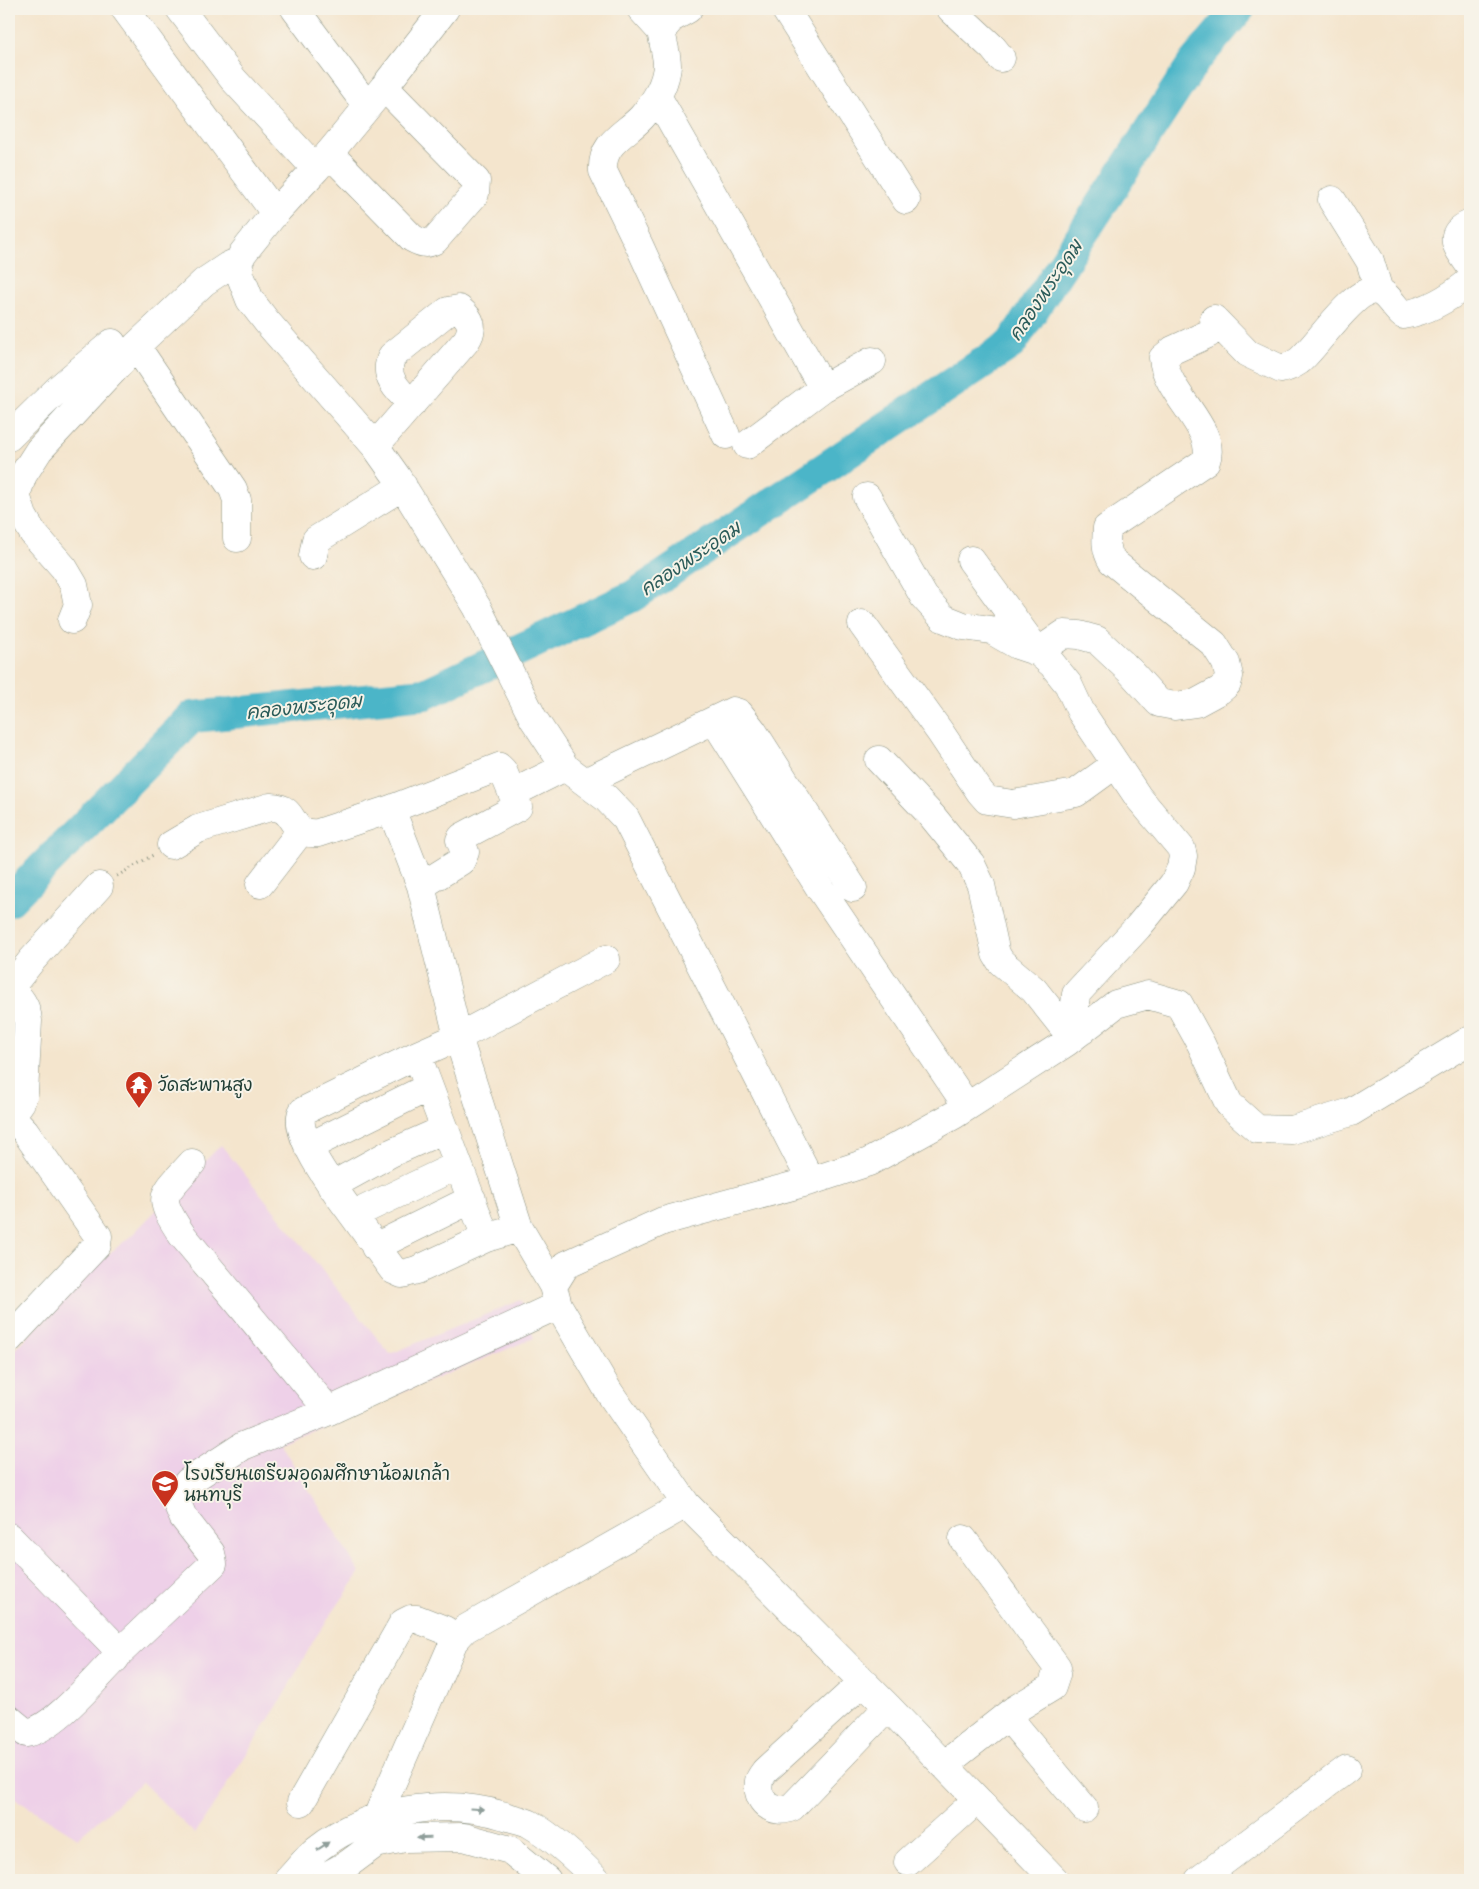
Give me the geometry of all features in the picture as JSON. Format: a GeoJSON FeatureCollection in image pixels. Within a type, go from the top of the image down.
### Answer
{"type":"FeatureCollection","features":[{"type":"Feature","properties":{"kind":"street"},"geometry":{"type":"LineString","coordinates":[[125,9],[275,213]]}},
{"type":"Feature","properties":{"kind":"street"},"geometry":{"type":"LineString","coordinates":[[180,9],[233,79],[323,161],[412,238],[422,243],[429,243],[435,240],[475,194],[476,181],[376,97],[295,9]]}},
{"type":"Feature","properties":{"kind":"street"},"geometry":{"type":"LineString","coordinates":[[445,9],[376,97],[323,161],[275,213],[243,253],[239,261],[239,272],[250,300],[267,322],[376,446],[477,607],[533,718],[575,774],[606,798],[626,819],[811,1181]]}},
{"type":"Feature","properties":{"kind":"street"},"geometry":{"type":"LineString","coordinates":[[642,9],[661,31],[667,65],[662,88],[641,118],[614,141],[606,152],[602,163],[603,172],[736,440],[872,361]]}},
{"type":"Feature","properties":{"kind":"street"},"geometry":{"type":"LineString","coordinates":[[661,31],[672,18],[688,9]]}},
{"type":"Feature","properties":{"kind":"street"},"geometry":{"type":"LineString","coordinates":[[786,9],[906,200]]}},
{"type":"Feature","properties":{"kind":"street"},"geometry":{"type":"LineString","coordinates":[[951,9],[993,48],[1001,58]]}},
{"type":"Feature","properties":{"kind":"street"},"geometry":{"type":"LineString","coordinates":[[657,96],[823,388]]}},
{"type":"Feature","properties":{"kind":"street"},"geometry":{"type":"LineString","coordinates":[[1332,200],[1370,261],[1379,291],[1403,315],[1416,313],[1438,303],[1470,281]]}},
{"type":"Feature","properties":{"kind":"street"},"geometry":{"type":"LineString","coordinates":[[1470,224],[1457,232],[1456,241],[1470,266]]}},
{"type":"Feature","properties":{"kind":"street"},"geometry":{"type":"LineString","coordinates":[[9,437],[57,390],[124,344],[204,282],[239,261]]}},
{"type":"Feature","properties":{"kind":"street"},"geometry":{"type":"LineString","coordinates":[[1038,652],[1064,634],[1079,635],[1097,640],[1130,671],[1159,703],[1175,706],[1196,704],[1227,684],[1229,676],[1226,663],[1214,644],[1112,561],[1107,553],[1108,528],[1206,461],[1209,452],[1206,436],[1168,380],[1163,358],[1211,326],[1247,353],[1281,369],[1300,360],[1353,302],[1370,291],[1379,291]]}},
{"type":"Feature","properties":{"kind":"street"},"geometry":{"type":"LineString","coordinates":[[124,344],[233,488],[237,500],[237,538]]}},
{"type":"Feature","properties":{"kind":"street"},"geometry":{"type":"LineString","coordinates":[[72,620],[78,605],[74,585],[55,557],[33,533],[23,516],[16,495],[22,475],[39,450],[124,344]]}},
{"type":"Feature","properties":{"kind":"street"},"geometry":{"type":"LineString","coordinates":[[376,446],[412,404]]}},
{"type":"Feature","properties":{"kind":"street"},"geometry":{"type":"LineString","coordinates":[[313,556],[316,540],[402,486]]}},
{"type":"Feature","properties":{"kind":"street"},"geometry":{"type":"LineString","coordinates":[[867,497],[924,597],[943,618],[963,626],[990,630],[1017,645],[1038,652]]}},
{"type":"Feature","properties":{"kind":"street"},"geometry":{"type":"LineString","coordinates":[[971,560],[1038,652],[1052,664],[1068,684],[1081,712],[1138,797],[1181,848],[1183,856],[1181,868],[1174,883],[1138,927],[1076,994],[1073,1024],[1078,1034]]}},
{"type":"Feature","properties":{"kind":"street"},"geometry":{"type":"LineString","coordinates":[[862,624],[988,800],[1013,804],[1076,793],[1116,764]]}},
{"type":"Feature","properties":{"kind":"street"},"geometry":{"type":"LineString","coordinates":[[513,793],[575,774],[733,711],[739,714],[753,731],[852,888]]}},
{"type":"Feature","properties":{"kind":"street"},"geometry":{"type":"LineString","coordinates":[[714,720],[821,890],[967,1106]]}},
{"type":"Feature","properties":{"kind":"street"},"geometry":{"type":"LineString","coordinates":[[879,760],[932,816],[971,864],[981,885],[996,954],[1001,962],[1034,990],[1078,1034]]}},
{"type":"Feature","properties":{"kind":"street"},"geometry":{"type":"LineString","coordinates":[[171,845],[198,829],[270,807],[279,807],[286,811],[300,832],[308,834],[318,833],[391,809],[499,768],[503,771],[518,807],[462,837],[460,840],[465,856],[461,861],[422,886]]}},
{"type":"Feature","properties":{"kind":"street"},"geometry":{"type":"LineString","coordinates":[[391,809],[422,886],[458,1037],[518,1228],[609,1392],[686,1504],[888,1707],[1055,1880]]}},
{"type":"Feature","properties":{"kind":"street"},"geometry":{"type":"LineString","coordinates":[[260,884],[300,832]]}},
{"type":"Feature","properties":{"kind":"street"},"geometry":{"type":"LineString","coordinates":[[9,1339],[97,1245],[98,1236],[25,1131],[10,1115],[21,1102],[24,1092],[28,1021],[27,1011],[22,1000],[9,988],[99,886]]}},
{"type":"Feature","properties":{"kind":"street"},"geometry":{"type":"LineString","coordinates":[[518,1228],[486,1238],[417,1270],[402,1274],[393,1270],[331,1186],[308,1148],[300,1124],[300,1116],[303,1111],[458,1037],[606,959]]}},
{"type":"Feature","properties":{"kind":"street"},"geometry":{"type":"LineString","coordinates":[[9,1718],[26,1733],[43,1728],[213,1564],[211,1553],[183,1516],[177,1503],[179,1493],[188,1482],[244,1446],[329,1411],[555,1295],[566,1265],[662,1221],[811,1181],[869,1162],[967,1106],[1078,1034],[1116,1004],[1148,995],[1179,1004],[1201,1044],[1229,1104],[1257,1129],[1292,1130],[1351,1112],[1470,1040]]}},
{"type":"Feature","properties":{"kind":"street"},"geometry":{"type":"LineString","coordinates":[[417,1055],[486,1238]]}},
{"type":"Feature","properties":{"kind":"street"},"geometry":{"type":"LineString","coordinates":[[308,1148],[429,1087]]}},
{"type":"Feature","properties":{"kind":"street"},"geometry":{"type":"LineString","coordinates":[[331,1186],[391,1153],[452,1149],[490,1137]]}},
{"type":"Feature","properties":{"kind":"street"},"geometry":{"type":"LineString","coordinates":[[353,1215],[452,1149]]}},
{"type":"Feature","properties":{"kind":"street"},"geometry":{"type":"LineString","coordinates":[[192,1163],[165,1194],[164,1205],[168,1215],[182,1235],[329,1411]]}},
{"type":"Feature","properties":{"kind":"street"},"geometry":{"type":"LineString","coordinates":[[375,1247],[472,1199]]}},
{"type":"Feature","properties":{"kind":"street"},"geometry":{"type":"LineString","coordinates":[[376,1844],[374,1834],[377,1817],[454,1641],[465,1629],[686,1504]]}},
{"type":"Feature","properties":{"kind":"street"},"geometry":{"type":"LineString","coordinates":[[9,1537],[112,1643],[119,1653]]}},
{"type":"Feature","properties":{"kind":"street"},"geometry":{"type":"LineString","coordinates":[[944,1765],[1007,1716],[1052,1686],[1057,1667],[963,1539]]}},
{"type":"Feature","properties":{"kind":"street"},"geometry":{"type":"LineString","coordinates":[[301,1802],[403,1623],[411,1619],[417,1619],[445,1630],[454,1641]]}},
{"type":"Feature","properties":{"kind":"street"},"geometry":{"type":"LineString","coordinates":[[863,1682],[765,1770],[759,1779],[759,1788],[761,1797],[766,1804],[776,1810],[792,1807],[888,1707]]}},
{"type":"Feature","properties":{"kind":"street"},"geometry":{"type":"LineString","coordinates":[[1007,1716],[1084,1808]]}},
{"type":"Feature","properties":{"kind":"street"},"geometry":{"type":"LineString","coordinates":[[1199,1880],[1347,1769]]}},
{"type":"Feature","properties":{"kind":"street"},"geometry":{"type":"LineString","coordinates":[[908,1862],[977,1800]]}},
{"type":"Feature","properties":{"kind":"street"},"geometry":{"type":"LineString","coordinates":[[288,1880],[316,1850],[349,1829],[377,1817],[436,1806],[486,1810],[529,1824],[570,1853],[597,1880]]}},
{"type":"Feature","properties":{"kind":"street"},"geometry":{"type":"LineString","coordinates":[[325,1880],[332,1873],[348,1872],[376,1844],[405,1838],[464,1837],[510,1850],[547,1880]]}},
{"type":"Feature","properties":{"kind":"path"},"geometry":{"type":"LineString","coordinates":[[99,886],[171,845]]}},
{"type":"Feature","properties":{"kind":"shaded area","name":"โรงเรียนเตรียมอุดมศึกษาน้อมเกล้า นนทบุรี"},"geometry":{"type":"Polygon","coordinates":[[[221,1145],[390,1354],[521,1300],[534,1338],[280,1443],[360,1573],[315,1638],[278,1705],[195,1834],[142,1782],[78,1838],[9,1795],[9,1356],[106,1256],[130,1237],[221,1145]]]}},
{"type":"Feature","properties":{"kind":"waterway","name":"คลองพระอุดม"},"geometry":{"type":"LineString","coordinates":[[9,901],[192,717],[425,694],[633,596],[1011,344],[1194,62],[1239,9]]}},
{"type":"Feature","properties":{"kind":"place","name":"วัดสะพานสูง"},"geometry":{"type":"Point","coordinates":[139,1109]}},
{"type":"Feature","properties":{"kind":"place","name":"โรงเรียนเตรียมอุดมศึกษาน้อมเกล้า นนทบุรี"},"geometry":{"type":"Point","coordinates":[165,1508]}}]}
